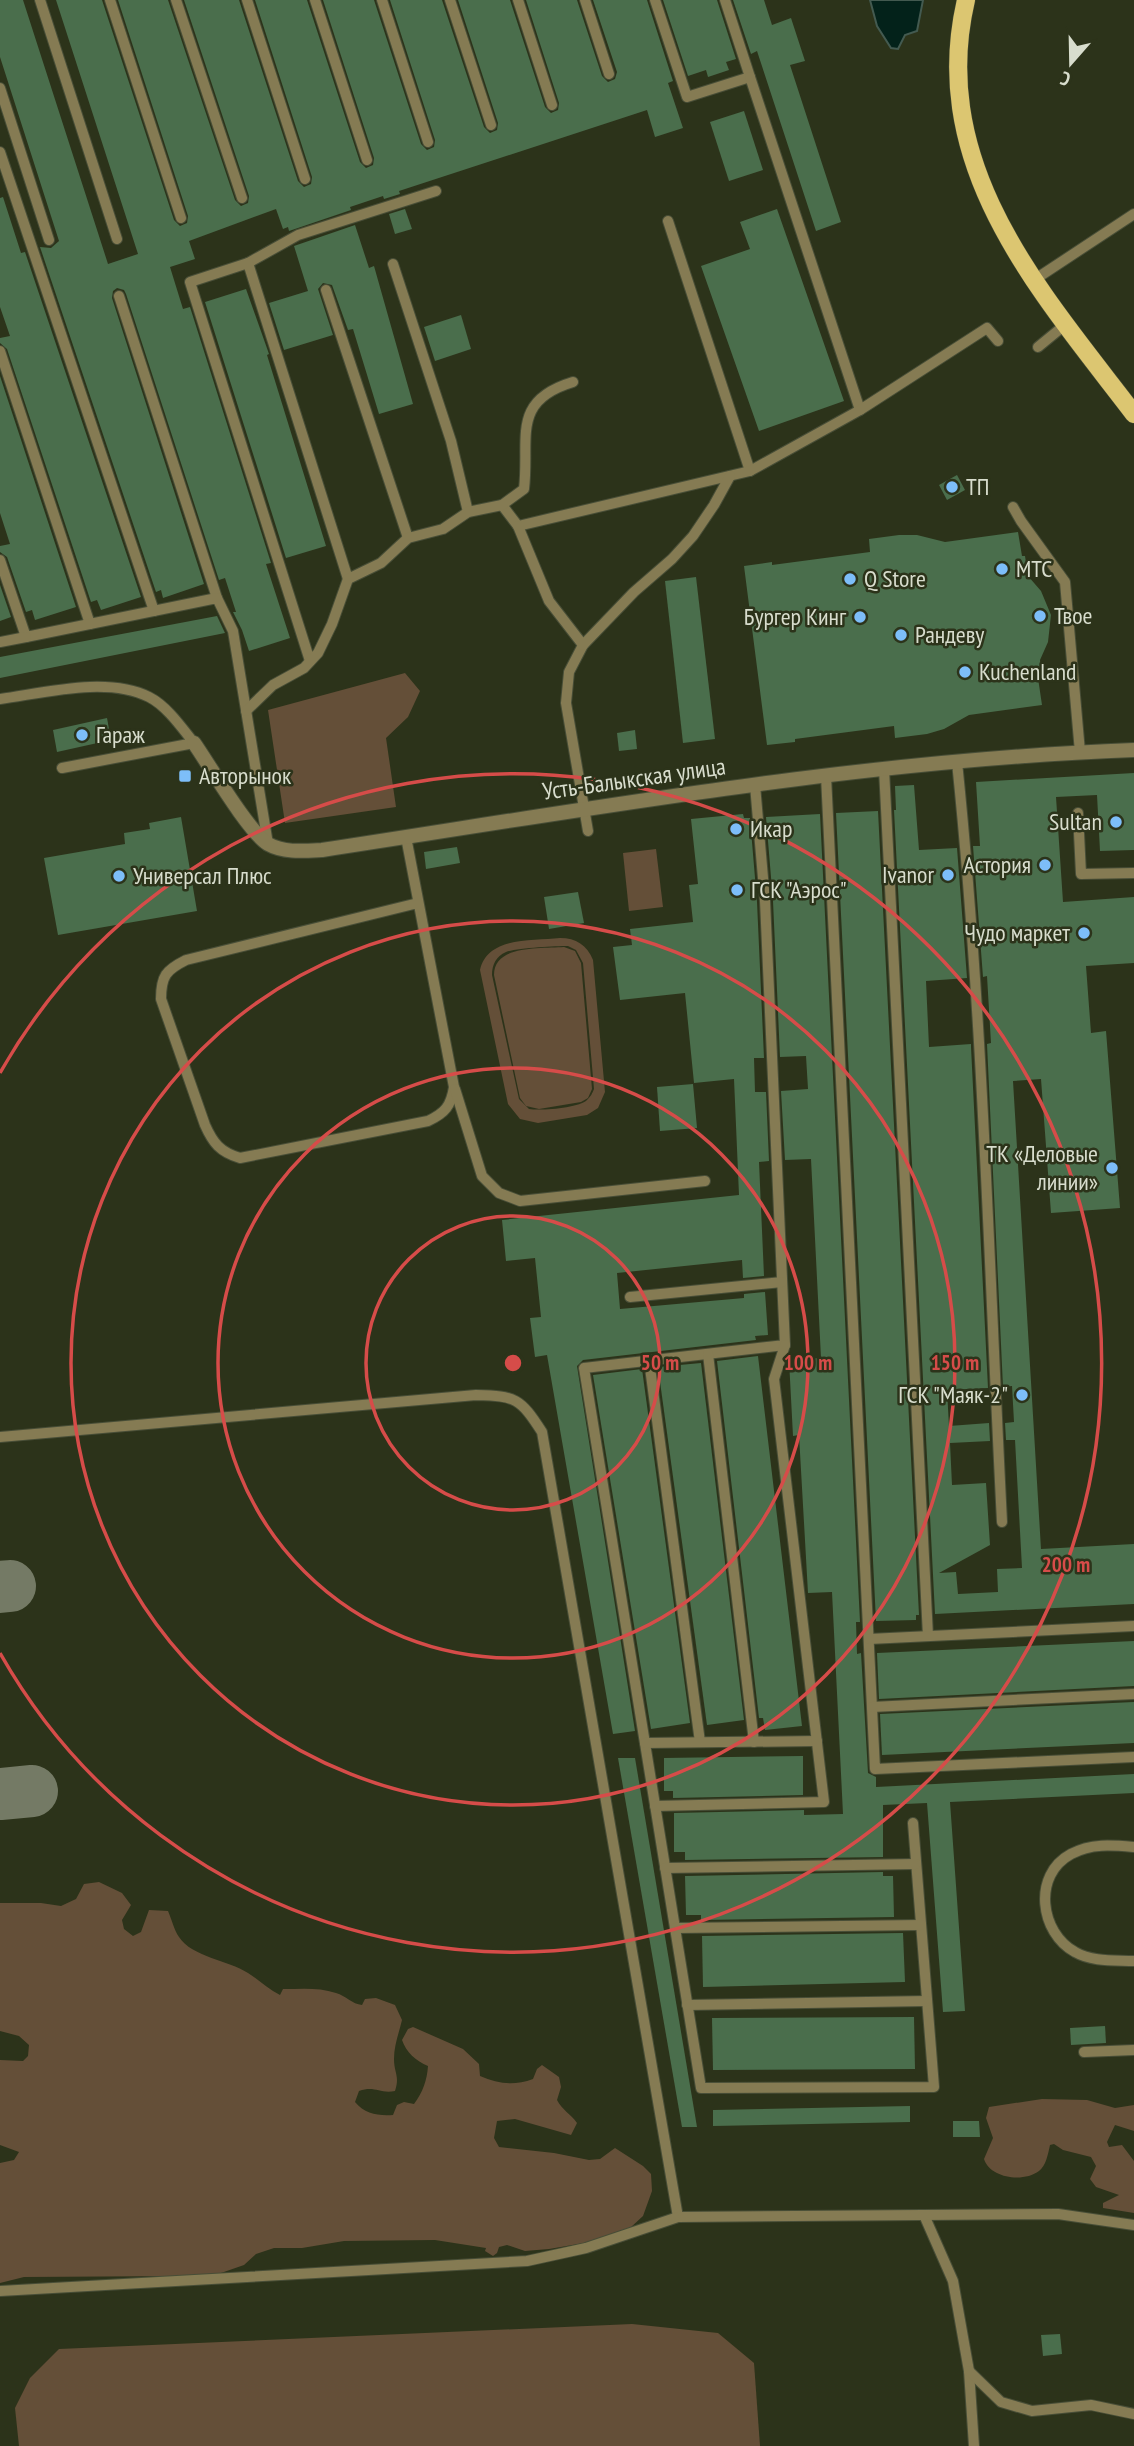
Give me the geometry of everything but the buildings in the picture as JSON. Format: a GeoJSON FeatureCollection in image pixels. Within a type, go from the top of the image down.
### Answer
{"type":"FeatureCollection","features":[{"type":"Feature","properties":{"kind":"main road"},"geometry":{"type":"LineString","coordinates":[[966,0],[958,58],[960,98],[981,183],[998,223],[1018,259],[1134,414]]}},
{"type":"Feature","properties":{"kind":"street"},"geometry":{"type":"LineString","coordinates":[[194,743],[253,830],[268,844]]}},
{"type":"Feature","properties":{"kind":"street","name":"Усть-Балыкская улица"},"geometry":{"type":"LineString","coordinates":[[268,844],[282,849],[321,850],[584,809],[826,776],[957,762],[1134,750]]}},
{"type":"Feature","properties":{"kind":"lane"},"geometry":{"type":"LineString","coordinates":[[40,0],[117,239]]}},
{"type":"Feature","properties":{"kind":"lane"},"geometry":{"type":"LineString","coordinates":[[110,0],[181,218]]}},
{"type":"Feature","properties":{"kind":"lane"},"geometry":{"type":"LineString","coordinates":[[176,0],[242,198]]}},
{"type":"Feature","properties":{"kind":"lane"},"geometry":{"type":"LineString","coordinates":[[247,0],[305,179]]}},
{"type":"Feature","properties":{"kind":"lane"},"geometry":{"type":"LineString","coordinates":[[315,0],[367,160]]}},
{"type":"Feature","properties":{"kind":"lane"},"geometry":{"type":"LineString","coordinates":[[382,0],[428,142]]}},
{"type":"Feature","properties":{"kind":"lane"},"geometry":{"type":"LineString","coordinates":[[450,0],[491,125]]}},
{"type":"Feature","properties":{"kind":"lane"},"geometry":{"type":"LineString","coordinates":[[518,0],[552,104]]}},
{"type":"Feature","properties":{"kind":"lane"},"geometry":{"type":"LineString","coordinates":[[585,0],[609,75]]}},
{"type":"Feature","properties":{"kind":"lane"},"geometry":{"type":"LineString","coordinates":[[655,0],[687,97],[750,77]]}},
{"type":"Feature","properties":{"kind":"lane"},"geometry":{"type":"LineString","coordinates":[[725,0],[860,410]]}},
{"type":"Feature","properties":{"kind":"lane"},"geometry":{"type":"LineString","coordinates":[[0,88],[49,240]]}},
{"type":"Feature","properties":{"kind":"lane"},"geometry":{"type":"LineString","coordinates":[[0,152],[154,611]]}},
{"type":"Feature","properties":{"kind":"lane"},"geometry":{"type":"LineString","coordinates":[[310,661],[190,282],[248,263],[298,235],[436,191]]}},
{"type":"Feature","properties":{"kind":"lane"},"geometry":{"type":"LineString","coordinates":[[1034,279],[1134,214]]}},
{"type":"Feature","properties":{"kind":"lane"},"geometry":{"type":"LineString","coordinates":[[668,220],[750,471]]}},
{"type":"Feature","properties":{"kind":"lane"},"geometry":{"type":"LineString","coordinates":[[246,711],[273,685],[303,668],[318,653],[348,579],[248,263]]}},
{"type":"Feature","properties":{"kind":"lane"},"geometry":{"type":"LineString","coordinates":[[393,264],[451,441],[468,512]]}},
{"type":"Feature","properties":{"kind":"lane"},"geometry":{"type":"LineString","coordinates":[[326,290],[408,538]]}},
{"type":"Feature","properties":{"kind":"lane"},"geometry":{"type":"LineString","coordinates":[[119,296],[217,598],[233,631],[268,844]]}},
{"type":"Feature","properties":{"kind":"lane"},"geometry":{"type":"LineString","coordinates":[[1038,346],[1066,324]]}},
{"type":"Feature","properties":{"kind":"lane"},"geometry":{"type":"LineString","coordinates":[[518,526],[750,471],[860,410],[987,328],[998,341]]}},
{"type":"Feature","properties":{"kind":"lane"},"geometry":{"type":"LineString","coordinates":[[0,351],[90,624]]}},
{"type":"Feature","properties":{"kind":"lane"},"geometry":{"type":"LineString","coordinates":[[348,579],[381,563],[408,538],[443,529],[468,512],[502,505],[524,489],[525,424],[536,401],[554,388],[573,382]]}},
{"type":"Feature","properties":{"kind":"lane"},"geometry":{"type":"LineString","coordinates":[[588,831],[566,704],[569,672],[583,645],[686,543],[715,505],[730,476]]}},
{"type":"Feature","properties":{"kind":"lane"},"geometry":{"type":"LineString","coordinates":[[502,505],[518,526],[549,601],[583,645]]}},
{"type":"Feature","properties":{"kind":"lane"},"geometry":{"type":"LineString","coordinates":[[1013,507],[1065,582],[1080,752]]}},
{"type":"Feature","properties":{"kind":"lane"},"geometry":{"type":"LineString","coordinates":[[0,559],[26,637]]}},
{"type":"Feature","properties":{"kind":"lane"},"geometry":{"type":"LineString","coordinates":[[0,642],[217,598]]}},
{"type":"Feature","properties":{"kind":"lane"},"geometry":{"type":"LineString","coordinates":[[0,699],[81,687],[119,688],[150,697],[175,720],[194,743],[62,768]]}},
{"type":"Feature","properties":{"kind":"lane"},"geometry":{"type":"LineString","coordinates":[[957,762],[966,845],[980,1081],[1002,1522]]}},
{"type":"Feature","properties":{"kind":"lane"},"geometry":{"type":"LineString","coordinates":[[884,769],[928,1636]]}},
{"type":"Feature","properties":{"kind":"lane"},"geometry":{"type":"LineString","coordinates":[[826,776],[875,1769],[1134,1757]]}},
{"type":"Feature","properties":{"kind":"lane"},"geometry":{"type":"LineString","coordinates":[[655,1806],[824,1802],[774,1379],[785,1345],[765,901],[755,785]]}},
{"type":"Feature","properties":{"kind":"lane"},"geometry":{"type":"LineString","coordinates":[[1078,813],[1081,874],[1134,873]]}},
{"type":"Feature","properties":{"kind":"lane"},"geometry":{"type":"LineString","coordinates":[[406,837],[454,1087],[482,1176],[499,1193],[520,1201],[705,1181]]}},
{"type":"Feature","properties":{"kind":"lane"},"geometry":{"type":"LineString","coordinates":[[418,903],[186,960],[170,968],[161,984],[161,999],[213,1143],[227,1154],[240,1158],[428,1121],[442,1115],[452,1103],[454,1087]]}},
{"type":"Feature","properties":{"kind":"lane"},"geometry":{"type":"LineString","coordinates":[[630,1297],[782,1282]]}},
{"type":"Feature","properties":{"kind":"lane"},"geometry":{"type":"LineString","coordinates":[[785,1345],[584,1368],[701,2088],[934,2087],[913,1823]]}},
{"type":"Feature","properties":{"kind":"lane"},"geometry":{"type":"LineString","coordinates":[[708,1354],[754,1742]]}},
{"type":"Feature","properties":{"kind":"lane"},"geometry":{"type":"LineString","coordinates":[[649,1360],[700,1742]]}},
{"type":"Feature","properties":{"kind":"lane"},"geometry":{"type":"LineString","coordinates":[[0,1437],[476,1395],[505,1395],[526,1408],[542,1432],[678,2217]]}},
{"type":"Feature","properties":{"kind":"lane"},"geometry":{"type":"LineString","coordinates":[[869,1639],[1134,1626]]}},
{"type":"Feature","properties":{"kind":"lane"},"geometry":{"type":"LineString","coordinates":[[872,1707],[1134,1694]]}},
{"type":"Feature","properties":{"kind":"lane"},"geometry":{"type":"LineString","coordinates":[[645,1743],[817,1741]]}},
{"type":"Feature","properties":{"kind":"lane"},"geometry":{"type":"LineString","coordinates":[[1134,1847],[1107,1844],[1085,1847],[1068,1855],[1055,1867],[1046,1884],[1044,1903],[1049,1923],[1060,1940],[1076,1953],[1095,1959],[1134,1961]]}},
{"type":"Feature","properties":{"kind":"lane"},"geometry":{"type":"LineString","coordinates":[[665,1868],[916,1864]]}},
{"type":"Feature","properties":{"kind":"lane"},"geometry":{"type":"LineString","coordinates":[[675,1928],[921,1924]]}},
{"type":"Feature","properties":{"kind":"lane"},"geometry":{"type":"LineString","coordinates":[[688,2005],[927,2001]]}},
{"type":"Feature","properties":{"kind":"lane"},"geometry":{"type":"LineString","coordinates":[[1084,2052],[1134,2050]]}},
{"type":"Feature","properties":{"kind":"lane"},"geometry":{"type":"LineString","coordinates":[[0,2291],[527,2260],[586,2248],[678,2217],[1058,2214],[1134,2225]]}},
{"type":"Feature","properties":{"kind":"lane"},"geometry":{"type":"LineString","coordinates":[[924,2215],[953,2281],[969,2371],[974,2446]]}},
{"type":"Feature","properties":{"kind":"lane"},"geometry":{"type":"LineString","coordinates":[[969,2371],[1001,2402],[1031,2411],[1091,2405],[1134,2414]]}},
{"type":"Feature","properties":{"kind":"shaded area"},"geometry":{"type":"Polygon","coordinates":[[[405,673],[420,691],[408,717],[386,738],[396,807],[285,823],[268,710],[405,673]]]}},
{"type":"Feature","properties":{"kind":"shaded area"},"geometry":{"type":"Polygon","coordinates":[[[656,849],[663,907],[629,911],[623,853],[656,849]]]}},
{"type":"Feature","properties":{"kind":"shaded area"},"geometry":{"type":"Polygon","coordinates":[[[566,938],[584,946],[593,960],[605,1092],[598,1108],[587,1115],[538,1123],[520,1119],[508,1104],[480,970],[492,951],[502,946],[525,940],[566,938]],[[568,946],[511,951],[495,961],[492,975],[519,1099],[529,1109],[551,1109],[583,1103],[594,1089],[583,963],[576,950],[568,946]]]}},
{"type":"Feature","properties":{"kind":"shaded area"},"geometry":{"type":"Polygon","coordinates":[[[564,947],[575,951],[581,963],[592,1089],[588,1098],[581,1102],[539,1109],[526,1106],[520,1098],[494,975],[496,965],[510,953],[564,947]]]}},
{"type":"Feature","properties":{"kind":"shaded area"},"geometry":{"type":"Polygon","coordinates":[[[99,1882],[122,1893],[131,1905],[122,1920],[124,1929],[133,1936],[141,1932],[149,1910],[168,1911],[177,1934],[185,1944],[201,1954],[248,1973],[280,1995],[283,1989],[317,1989],[336,1993],[362,2005],[365,1999],[376,1998],[395,2005],[402,2020],[394,2054],[397,2078],[395,2091],[359,2091],[355,2102],[367,2112],[393,2115],[397,2105],[404,2102],[414,2104],[420,2095],[428,2066],[412,2056],[402,2040],[408,2029],[413,2027],[463,2049],[479,2064],[480,2076],[493,2081],[513,2083],[533,2079],[542,2065],[559,2077],[561,2087],[557,2100],[577,2123],[571,2135],[515,2119],[497,2121],[494,2138],[499,2147],[589,2160],[600,2159],[615,2148],[651,2174],[652,2191],[643,2216],[630,2228],[596,2241],[525,2251],[507,2245],[499,2247],[493,2256],[485,2251],[486,2248],[435,2240],[344,2241],[302,2248],[274,2248],[256,2254],[244,2265],[221,2273],[184,2276],[24,2277],[0,2283],[0,2163],[14,2160],[19,2152],[0,2145],[0,2060],[23,2061],[28,2056],[29,2045],[19,2036],[0,2031],[0,1903],[61,1906],[76,1899],[84,1884],[99,1882]]]}},
{"type":"Feature","properties":{"kind":"shaded area"},"geometry":{"type":"Polygon","coordinates":[[[1042,2099],[1087,2100],[1115,2108],[1134,2105],[1134,2131],[1115,2125],[1107,2142],[1109,2147],[1122,2145],[1134,2161],[1134,2213],[1103,2208],[1103,2203],[1119,2195],[1096,2187],[1090,2179],[1096,2166],[1091,2157],[1063,2150],[1054,2144],[1050,2145],[1043,2166],[1032,2175],[1008,2177],[993,2171],[987,2165],[984,2159],[993,2138],[986,2118],[989,2107],[1042,2099]]]}},
{"type":"Feature","properties":{"kind":"shaded area"},"geometry":{"type":"Polygon","coordinates":[[[632,2324],[718,2333],[754,2363],[760,2446],[19,2446],[15,2408],[30,2378],[59,2349],[632,2324]]]}},
{"type":"Feature","properties":{"kind":"water"},"geometry":{"type":"Polygon","coordinates":[[[870,0],[923,0],[917,31],[905,35],[898,49],[891,48],[877,26],[870,0]]]}},
{"type":"Feature","properties":{"kind":"taxiway"},"geometry":{"type":"LineString","coordinates":[[0,1587],[10,1586]]}},
{"type":"Feature","properties":{"kind":"taxiway"},"geometry":{"type":"LineString","coordinates":[[0,1794],[32,1791]]}},
{"type":"Feature","properties":{"kind":"place","name":"ТП"},"geometry":{"type":"Point","coordinates":[952,487]}},
{"type":"Feature","properties":{"kind":"place","name":"МТС"},"geometry":{"type":"Point","coordinates":[1002,569]}},
{"type":"Feature","properties":{"kind":"place","name":"Q Store"},"geometry":{"type":"Point","coordinates":[850,579]}},
{"type":"Feature","properties":{"kind":"place","name":"Твое"},"geometry":{"type":"Point","coordinates":[1040,616]}},
{"type":"Feature","properties":{"kind":"place","name":"Бургер Кинг"},"geometry":{"type":"Point","coordinates":[860,617]}},
{"type":"Feature","properties":{"kind":"place","name":"Рандеву"},"geometry":{"type":"Point","coordinates":[901,635]}},
{"type":"Feature","properties":{"kind":"place","name":"Kuchenland"},"geometry":{"type":"Point","coordinates":[965,672]}},
{"type":"Feature","properties":{"kind":"place","name":"Гараж"},"geometry":{"type":"Point","coordinates":[82,735]}},
{"type":"Feature","properties":{"kind":"place","name":"Авторынок"},"geometry":{"type":"Point","coordinates":[185,776]}},
{"type":"Feature","properties":{"kind":"place","name":"Sultan"},"geometry":{"type":"Point","coordinates":[1116,822]}},
{"type":"Feature","properties":{"kind":"place","name":"Икар"},"geometry":{"type":"Point","coordinates":[736,829]}},
{"type":"Feature","properties":{"kind":"place","name":"Астория"},"geometry":{"type":"Point","coordinates":[1045,865]}},
{"type":"Feature","properties":{"kind":"place","name":"Ivanor"},"geometry":{"type":"Point","coordinates":[948,875]}},
{"type":"Feature","properties":{"kind":"place","name":"Универсал Плюс"},"geometry":{"type":"Point","coordinates":[119,876]}},
{"type":"Feature","properties":{"kind":"place","name":"ГСК \"Аэрос\""},"geometry":{"type":"Point","coordinates":[737,890]}},
{"type":"Feature","properties":{"kind":"place","name":"Чудо маркет"},"geometry":{"type":"Point","coordinates":[1084,933]}},
{"type":"Feature","properties":{"kind":"place","name":"ТК «Деловые линии»"},"geometry":{"type":"Point","coordinates":[1112,1168]}},
{"type":"Feature","properties":{"kind":"place","name":"ГСК \"Маяк-2\""},"geometry":{"type":"Point","coordinates":[1022,1395]}}]}
